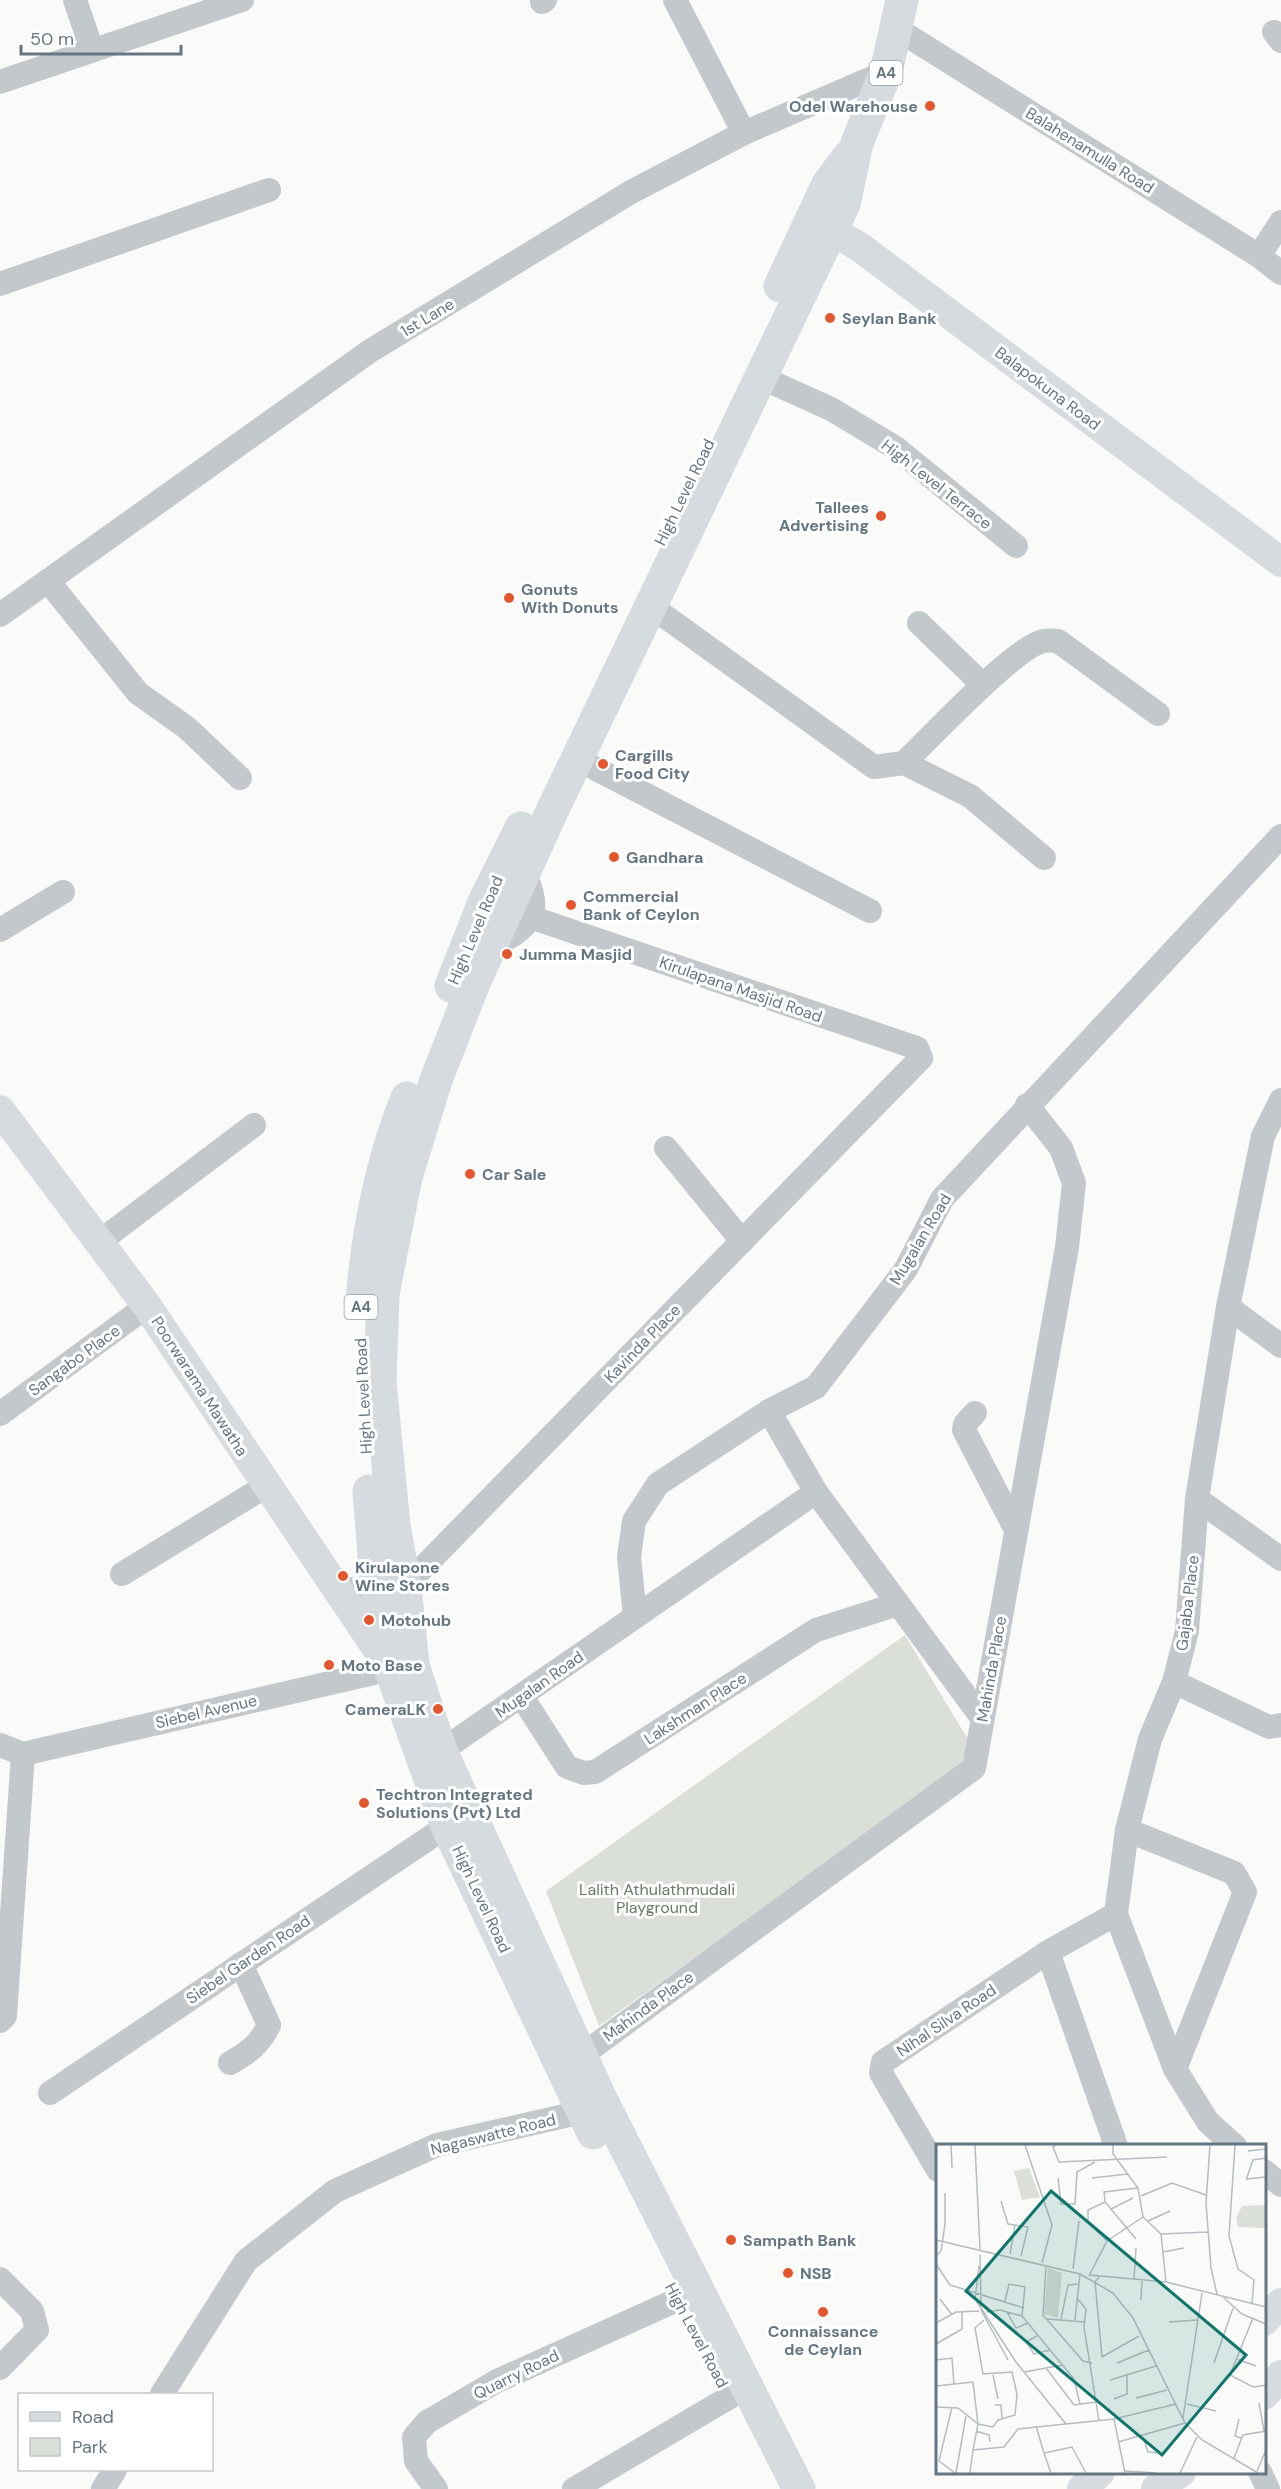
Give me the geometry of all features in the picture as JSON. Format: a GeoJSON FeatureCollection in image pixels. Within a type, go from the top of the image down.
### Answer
{"type":"FeatureCollection","features":[{"type":"Feature","properties":{"kind":"highway","name":"High Level Road"},"geometry":{"type":"LineString","coordinates":[[799,2489],[591,2106],[447,1827],[401,1666],[359,1338],[367,1241],[386,1161],[405,1103],[484,902],[704,452],[822,224],[844,204],[858,143],[886,72],[899,14]]}},
{"type":"Feature","properties":{"kind":"highway","name":"High Level Road"},"geometry":{"type":"LineString","coordinates":[[391,1589],[394,1526],[380,1381],[383,1294],[391,1245],[418,1135],[436,1080],[489,949],[577,759],[652,607],[760,377],[822,224]]}},
{"type":"Feature","properties":{"kind":"highway","name":"High Level Road"},"geometry":{"type":"LineString","coordinates":[[401,1666],[582,2055],[591,2106],[679,2299],[777,2489]]}},
{"type":"Feature","properties":{"kind":"main road","name":"Balapokuna Road"},"geometry":{"type":"LineString","coordinates":[[822,224],[870,255],[1281,562]]}},
{"type":"Feature","properties":{"kind":"main road","name":"Poorwarama Mawatha"},"geometry":{"type":"LineString","coordinates":[[0,1110],[147,1306],[266,1486],[337,1587],[401,1666]]}},
{"type":"Feature","properties":{"kind":"main road"},"geometry":{"type":"LineString","coordinates":[[1266,2319],[1281,2303]]}},
{"type":"Feature","properties":{"kind":"main road"},"geometry":{"type":"LineString","coordinates":[[1266,2393],[1281,2375]]}},
{"type":"Feature","properties":{"kind":"main road"},"geometry":{"type":"LineString","coordinates":[[1082,2489],[1098,2474]]}},
{"type":"Feature","properties":{"kind":"main road"},"geometry":{"type":"LineString","coordinates":[[1156,2489],[1178,2474]]}},
{"type":"Feature","properties":{"kind":"street"},"geometry":{"type":"LineString","coordinates":[[75,0],[92,50]]}},
{"type":"Feature","properties":{"kind":"street"},"geometry":{"type":"LineString","coordinates":[[0,82],[238,4],[242,0]]}},
{"type":"Feature","properties":{"kind":"street"},"geometry":{"type":"LineString","coordinates":[[675,0],[744,133]]}},
{"type":"Feature","properties":{"kind":"street","name":"Balahenamulla Road"},"geometry":{"type":"LineString","coordinates":[[899,14],[1281,273]]}},
{"type":"Feature","properties":{"kind":"street","name":"1st Lane"},"geometry":{"type":"LineString","coordinates":[[0,615],[370,351],[632,192],[744,133],[886,72]]}},
{"type":"Feature","properties":{"kind":"street"},"geometry":{"type":"LineString","coordinates":[[0,284],[269,190]]}},
{"type":"Feature","properties":{"kind":"street"},"geometry":{"type":"LineString","coordinates":[[1259,256],[1281,222]]}},
{"type":"Feature","properties":{"kind":"street","name":"High Level Terrace"},"geometry":{"type":"LineString","coordinates":[[760,377],[831,409],[896,448],[1016,546]]}},
{"type":"Feature","properties":{"kind":"street"},"geometry":{"type":"LineString","coordinates":[[48,581],[138,693],[203,741],[240,778]]}},
{"type":"Feature","properties":{"kind":"street"},"geometry":{"type":"LineString","coordinates":[[652,607],[874,767],[904,763],[970,796],[1044,858]]}},
{"type":"Feature","properties":{"kind":"street"},"geometry":{"type":"LineString","coordinates":[[919,623],[983,685]]}},
{"type":"Feature","properties":{"kind":"street"},"geometry":{"type":"LineString","coordinates":[[904,763],[983,685],[1029,648],[1043,641],[1058,641],[1158,714]]}},
{"type":"Feature","properties":{"kind":"street"},"geometry":{"type":"LineString","coordinates":[[577,759],[870,911]]}},
{"type":"Feature","properties":{"kind":"street","name":"Mugalan Road"},"geometry":{"type":"LineString","coordinates":[[635,1616],[629,1557],[634,1521],[658,1484],[769,1411],[816,1387],[906,1269],[942,1199],[1027,1105],[1281,836]]}},
{"type":"Feature","properties":{"kind":"street"},"geometry":{"type":"LineString","coordinates":[[489,949],[518,932],[530,917],[535,897],[524,872]]}},
{"type":"Feature","properties":{"kind":"street"},"geometry":{"type":"LineString","coordinates":[[0,930],[63,892]]}},
{"type":"Feature","properties":{"kind":"street","name":"Kirulapana Masjid Road"},"geometry":{"type":"LineString","coordinates":[[530,917],[917,1048]]}},
{"type":"Feature","properties":{"kind":"street","name":"Kavinda Place"},"geometry":{"type":"LineString","coordinates":[[391,1589],[742,1241],[921,1058],[917,1048]]}},
{"type":"Feature","properties":{"kind":"street","name":"Gajaba Place"},"geometry":{"type":"LineString","coordinates":[[1234,2144],[1208,2122],[1175,2069],[1116,1914],[1127,1830],[1150,1739],[1174,1682],[1187,1631],[1197,1499],[1227,1307],[1263,1136],[1281,1100]]}},
{"type":"Feature","properties":{"kind":"street","name":"Mahinda Place"},"geometry":{"type":"LineString","coordinates":[[582,2055],[974,1768],[1067,1247],[1074,1183],[1061,1148],[1027,1105]]}},
{"type":"Feature","properties":{"kind":"street"},"geometry":{"type":"LineString","coordinates":[[99,1242],[254,1125]]}},
{"type":"Feature","properties":{"kind":"street"},"geometry":{"type":"LineString","coordinates":[[666,1148],[742,1241]]}},
{"type":"Feature","properties":{"kind":"street","name":"Sangabo Place"},"geometry":{"type":"LineString","coordinates":[[0,1414],[147,1306]]}},
{"type":"Feature","properties":{"kind":"street"},"geometry":{"type":"LineString","coordinates":[[1227,1307],[1281,1346]]}},
{"type":"Feature","properties":{"kind":"street"},"geometry":{"type":"LineString","coordinates":[[769,1411],[816,1492],[982,1718]]}},
{"type":"Feature","properties":{"kind":"street"},"geometry":{"type":"LineString","coordinates":[[975,1413],[964,1430],[1016,1530]]}},
{"type":"Feature","properties":{"kind":"street"},"geometry":{"type":"LineString","coordinates":[[122,1574],[266,1486]]}},
{"type":"Feature","properties":{"kind":"street","name":"Mugalan Road"},"geometry":{"type":"LineString","coordinates":[[441,1751],[816,1492]]}},
{"type":"Feature","properties":{"kind":"street"},"geometry":{"type":"LineString","coordinates":[[1197,1499],[1281,1559]]}},
{"type":"Feature","properties":{"kind":"street"},"geometry":{"type":"LineString","coordinates":[[337,1587],[391,1589]]}},
{"type":"Feature","properties":{"kind":"street","name":"Lakshman Place"},"geometry":{"type":"LineString","coordinates":[[522,1697],[567,1767],[584,1773],[595,1773],[816,1630],[898,1604]]}},
{"type":"Feature","properties":{"kind":"street","name":"Siebel Avenue"},"geometry":{"type":"LineString","coordinates":[[23,1754],[401,1666]]}},
{"type":"Feature","properties":{"kind":"street"},"geometry":{"type":"LineString","coordinates":[[1174,1682],[1269,1727],[1281,1725]]}},
{"type":"Feature","properties":{"kind":"street"},"geometry":{"type":"LineString","coordinates":[[0,1745],[23,1754],[5,2016],[0,2021]]}},
{"type":"Feature","properties":{"kind":"street","name":"Siebel Garden Road"},"geometry":{"type":"LineString","coordinates":[[50,2093],[447,1827]]}},
{"type":"Feature","properties":{"kind":"street"},"geometry":{"type":"LineString","coordinates":[[1127,1830],[1234,1873],[1245,1892],[1175,2069]]}},
{"type":"Feature","properties":{"kind":"street","name":"Nihal Silva Road"},"geometry":{"type":"LineString","coordinates":[[936,2167],[881,2073],[883,2062],[1048,1952],[1116,1914]]}},
{"type":"Feature","properties":{"kind":"street"},"geometry":{"type":"LineString","coordinates":[[1048,1952],[1109,2142]]}},
{"type":"Feature","properties":{"kind":"street"},"geometry":{"type":"LineString","coordinates":[[230,2063],[249,2052],[262,2040],[269,2025],[241,1964]]}},
{"type":"Feature","properties":{"kind":"street","name":"Nagaswatte Road"},"geometry":{"type":"LineString","coordinates":[[163,2393],[246,2261],[335,2192],[438,2145],[591,2106]]}},
{"type":"Feature","properties":{"kind":"street"},"geometry":{"type":"LineString","coordinates":[[1266,2173],[1281,2185]]}},
{"type":"Feature","properties":{"kind":"street"},"geometry":{"type":"LineString","coordinates":[[0,2279],[32,2311],[37,2330],[0,2368]]}},
{"type":"Feature","properties":{"kind":"street","name":"Quarry Road"},"geometry":{"type":"LineString","coordinates":[[436,2489],[416,2461],[414,2437],[427,2422],[497,2381],[679,2299]]}},
{"type":"Feature","properties":{"kind":"street"},"geometry":{"type":"LineString","coordinates":[[574,2489],[730,2397]]}},
{"type":"Feature","properties":{"kind":"street"},"geometry":{"type":"LineString","coordinates":[[103,2489],[114,2471]]}},
{"type":"Feature","properties":{"kind":"street"},"geometry":{"type":"LineString","coordinates":[[1261,2474],[1268,2489]]}},
{"type":"Feature","properties":{"kind":"green space","name":"Lalith Athulathmudali Playground"},"geometry":{"type":"Polygon","coordinates":[[[905,1635],[969,1741],[960,1768],[599,2026],[546,1891],[905,1635]]]}},
{"type":"Feature","properties":{"kind":"place","name":"Odel Warehouse"},"geometry":{"type":"Point","coordinates":[930,106]}},
{"type":"Feature","properties":{"kind":"place","name":"Seylan Bank"},"geometry":{"type":"Point","coordinates":[830,318]}},
{"type":"Feature","properties":{"kind":"place","name":"Tallees Advertising"},"geometry":{"type":"Point","coordinates":[881,516]}},
{"type":"Feature","properties":{"kind":"place","name":"Gonuts With Donuts"},"geometry":{"type":"Point","coordinates":[509,598]}},
{"type":"Feature","properties":{"kind":"place","name":"Cargills Food City"},"geometry":{"type":"Point","coordinates":[603,764]}},
{"type":"Feature","properties":{"kind":"place","name":"Gandhara"},"geometry":{"type":"Point","coordinates":[614,857]}},
{"type":"Feature","properties":{"kind":"place","name":"Commercial Bank of Ceylon"},"geometry":{"type":"Point","coordinates":[571,905]}},
{"type":"Feature","properties":{"kind":"place","name":"Jumma Masjid"},"geometry":{"type":"Point","coordinates":[507,954]}},
{"type":"Feature","properties":{"kind":"place","name":"Car Sale"},"geometry":{"type":"Point","coordinates":[470,1174]}},
{"type":"Feature","properties":{"kind":"place","name":"Kirulapone Wine Stores"},"geometry":{"type":"Point","coordinates":[343,1576]}},
{"type":"Feature","properties":{"kind":"place","name":"Motohub"},"geometry":{"type":"Point","coordinates":[369,1620]}},
{"type":"Feature","properties":{"kind":"place","name":"Moto Base"},"geometry":{"type":"Point","coordinates":[329,1665]}},
{"type":"Feature","properties":{"kind":"place","name":"CameraLK"},"geometry":{"type":"Point","coordinates":[438,1709]}},
{"type":"Feature","properties":{"kind":"place","name":"Techtron Integrated Solutions (Pvt) Ltd"},"geometry":{"type":"Point","coordinates":[364,1803]}},
{"type":"Feature","properties":{"kind":"place","name":"Sampath Bank"},"geometry":{"type":"Point","coordinates":[731,2240]}},
{"type":"Feature","properties":{"kind":"place","name":"NSB"},"geometry":{"type":"Point","coordinates":[788,2273]}},
{"type":"Feature","properties":{"kind":"place","name":"Connaissance de Ceylan"},"geometry":{"type":"Point","coordinates":[823,2312]}}]}
